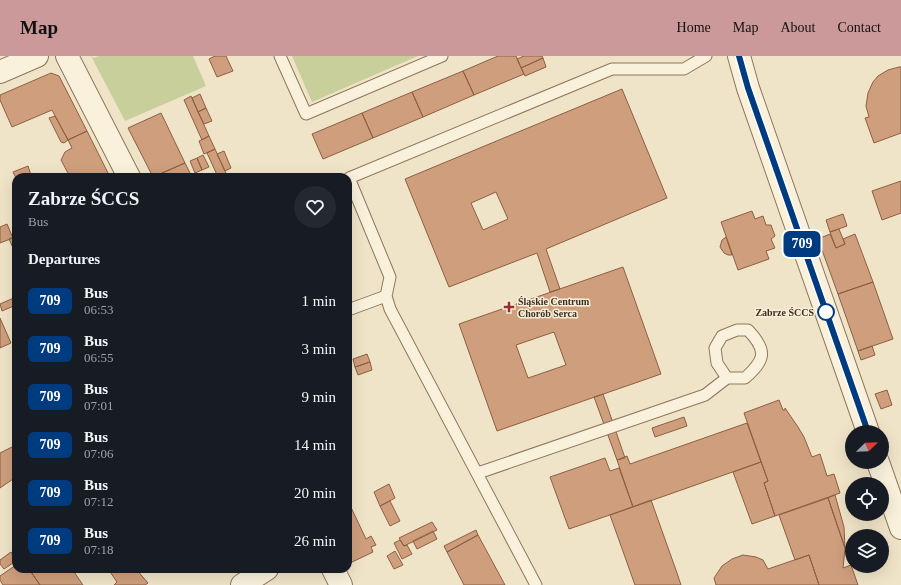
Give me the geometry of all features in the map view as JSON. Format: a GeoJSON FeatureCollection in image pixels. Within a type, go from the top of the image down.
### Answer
{"type":"FeatureCollection","features":[{"type":"Feature","properties":{"kind":"street"},"geometry":{"type":"LineString","coordinates":[[0,72],[37,56]]}},
{"type":"Feature","properties":{"kind":"street"},"geometry":{"type":"LineString","coordinates":[[66,56],[127,173]]}},
{"type":"Feature","properties":{"kind":"street"},"geometry":{"type":"LineString","coordinates":[[739,56],[748,88],[866,425]]}},
{"type":"Feature","properties":{"kind":"street"},"geometry":{"type":"LineString","coordinates":[[880,469],[901,528]]}},
{"type":"Feature","properties":{"kind":"street"},"geometry":{"type":"LineString","coordinates":[[242,585],[261,573]]}},
{"type":"Feature","properties":{"kind":"street"},"geometry":{"type":"LineString","coordinates":[[334,573],[341,585]]}},
{"type":"Feature","properties":{"kind":"lane"},"geometry":{"type":"LineString","coordinates":[[280,56],[306,114],[442,56]]}},
{"type":"Feature","properties":{"kind":"lane"},"geometry":{"type":"LineString","coordinates":[[352,176],[612,69],[684,69],[706,56]]}},
{"type":"Feature","properties":{"kind":"lane"},"geometry":{"type":"LineString","coordinates":[[352,187],[390,276],[386,296],[390,309],[536,585]]}},
{"type":"Feature","properties":{"kind":"lane"},"geometry":{"type":"LineString","coordinates":[[352,309],[386,296]]}},
{"type":"Feature","properties":{"kind":"lane"},"geometry":{"type":"LineString","coordinates":[[478,474],[705,395],[727,378],[744,378],[757,367],[762,353],[758,340],[748,330],[737,330],[722,336],[715,348],[717,363],[727,378]]}},
{"type":"Feature","properties":{"kind":"green space"},"geometry":{"type":"Polygon","coordinates":[[[91,56],[94,58],[99,56],[193,56],[206,86],[125,121],[91,56]]]}},
{"type":"Feature","properties":{"kind":"green space"},"geometry":{"type":"Polygon","coordinates":[[[292,56],[418,56],[312,102],[292,56]]]}},
{"type":"Feature","properties":{"kind":"building"},"geometry":{"type":"Polygon","coordinates":[[[215,56],[226,56],[233,71],[217,77],[209,59],[215,56]]]}},
{"type":"Feature","properties":{"kind":"building"},"geometry":{"type":"Polygon","coordinates":[[[498,56],[516,56],[524,74],[474,95],[463,71],[498,56]]]}},
{"type":"Feature","properties":{"kind":"building"},"geometry":{"type":"Polygon","coordinates":[[[524,56],[542,56],[543,58],[521,68],[517,59],[524,56]]]}},
{"type":"Feature","properties":{"kind":"building"},"geometry":{"type":"Polygon","coordinates":[[[543,58],[546,67],[525,76],[521,68],[543,58]]]}},
{"type":"Feature","properties":{"kind":"building"},"geometry":{"type":"Polygon","coordinates":[[[901,67],[901,133],[874,143],[865,118],[869,117],[866,106],[868,93],[873,82],[878,76],[888,70],[901,67]]]}},
{"type":"Feature","properties":{"kind":"building"},"geometry":{"type":"Polygon","coordinates":[[[463,71],[474,95],[423,117],[412,92],[463,71]]]}},
{"type":"Feature","properties":{"kind":"building"},"geometry":{"type":"Polygon","coordinates":[[[51,73],[59,76],[87,131],[68,140],[52,110],[12,127],[0,100],[0,95],[51,73]]]}},
{"type":"Feature","properties":{"kind":"building"},"geometry":{"type":"Polygon","coordinates":[[[622,89],[667,198],[546,249],[560,289],[550,292],[537,253],[449,287],[405,179],[622,89]],[[496,192],[471,203],[483,230],[508,219],[496,192]]]}},
{"type":"Feature","properties":{"kind":"building"},"geometry":{"type":"Polygon","coordinates":[[[412,92],[423,117],[373,138],[362,113],[412,92]]]}},
{"type":"Feature","properties":{"kind":"building"},"geometry":{"type":"Polygon","coordinates":[[[200,94],[206,108],[198,112],[192,98],[200,94]]]}},
{"type":"Feature","properties":{"kind":"building"},"geometry":{"type":"Polygon","coordinates":[[[191,96],[209,136],[202,140],[184,100],[191,96]]]}},
{"type":"Feature","properties":{"kind":"building"},"geometry":{"type":"Polygon","coordinates":[[[206,108],[212,121],[204,124],[198,112],[206,108]]]}},
{"type":"Feature","properties":{"kind":"building"},"geometry":{"type":"Polygon","coordinates":[[[161,113],[185,163],[162,173],[151,173],[128,128],[161,113]]]}},
{"type":"Feature","properties":{"kind":"building"},"geometry":{"type":"Polygon","coordinates":[[[362,113],[373,138],[323,159],[312,134],[362,113]]]}},
{"type":"Feature","properties":{"kind":"building"},"geometry":{"type":"Polygon","coordinates":[[[55,116],[68,140],[64,143],[61,142],[49,118],[55,116]]]}},
{"type":"Feature","properties":{"kind":"building"},"geometry":{"type":"Polygon","coordinates":[[[87,131],[108,173],[68,173],[61,160],[65,152],[72,148],[68,140],[87,131]]]}},
{"type":"Feature","properties":{"kind":"building"},"geometry":{"type":"Polygon","coordinates":[[[209,136],[215,149],[204,154],[199,141],[209,136]]]}},
{"type":"Feature","properties":{"kind":"building"},"geometry":{"type":"Polygon","coordinates":[[[215,149],[226,173],[216,173],[207,153],[215,149]]]}},
{"type":"Feature","properties":{"kind":"building"},"geometry":{"type":"Polygon","coordinates":[[[224,151],[231,168],[225,171],[217,154],[224,151]]]}},
{"type":"Feature","properties":{"kind":"building"},"geometry":{"type":"Polygon","coordinates":[[[203,155],[209,167],[202,170],[197,158],[203,155]]]}},
{"type":"Feature","properties":{"kind":"building"},"geometry":{"type":"Polygon","coordinates":[[[197,158],[202,170],[195,173],[190,161],[197,158]]]}},
{"type":"Feature","properties":{"kind":"building"},"geometry":{"type":"Polygon","coordinates":[[[185,163],[190,173],[162,173],[185,163]]]}},
{"type":"Feature","properties":{"kind":"building"},"geometry":{"type":"Polygon","coordinates":[[[28,166],[30,173],[14,173],[28,166]]]}},
{"type":"Feature","properties":{"kind":"building"},"geometry":{"type":"Polygon","coordinates":[[[901,181],[901,213],[882,220],[872,191],[901,181]]]}},
{"type":"Feature","properties":{"kind":"building"},"geometry":{"type":"Polygon","coordinates":[[[752,211],[755,219],[763,216],[766,225],[771,225],[775,236],[771,239],[775,248],[766,251],[769,259],[738,270],[721,222],[752,211]]]}},
{"type":"Feature","properties":{"kind":"building"},"geometry":{"type":"Polygon","coordinates":[[[843,214],[847,226],[830,232],[826,220],[843,214]]]}},
{"type":"Feature","properties":{"kind":"building"},"geometry":{"type":"Polygon","coordinates":[[[7,224],[12,238],[0,243],[0,227],[7,224]]]}},
{"type":"Feature","properties":{"kind":"building"},"geometry":{"type":"Polygon","coordinates":[[[839,229],[845,244],[836,248],[830,232],[839,229]]]}},
{"type":"Feature","properties":{"kind":"building"},"geometry":{"type":"Polygon","coordinates":[[[830,234],[836,248],[845,244],[843,239],[855,234],[873,282],[838,294],[818,239],[830,234]]]}},
{"type":"Feature","properties":{"kind":"building"},"geometry":{"type":"Polygon","coordinates":[[[726,237],[732,255],[724,253],[720,247],[722,240],[726,237]]]}},
{"type":"Feature","properties":{"kind":"building"},"geometry":{"type":"Polygon","coordinates":[[[12,238],[12,246],[9,239],[12,238]]]}},
{"type":"Feature","properties":{"kind":"building"},"geometry":{"type":"Polygon","coordinates":[[[623,267],[661,374],[497,431],[459,324],[623,267]],[[554,332],[516,345],[528,378],[566,365],[554,332]]]}},
{"type":"Feature","properties":{"kind":"building"},"geometry":{"type":"Polygon","coordinates":[[[873,282],[893,339],[858,351],[838,294],[873,282]]]}},
{"type":"Feature","properties":{"kind":"building"},"geometry":{"type":"Polygon","coordinates":[[[12,299],[12,307],[2,311],[0,304],[12,299]]]}},
{"type":"Feature","properties":{"kind":"building"},"geometry":{"type":"Polygon","coordinates":[[[0,318],[11,343],[0,348],[0,318]]]}},
{"type":"Feature","properties":{"kind":"building"},"geometry":{"type":"Polygon","coordinates":[[[872,346],[875,355],[861,360],[858,351],[872,346]]]}},
{"type":"Feature","properties":{"kind":"building"},"geometry":{"type":"Polygon","coordinates":[[[367,354],[370,362],[355,367],[353,359],[367,354]]]}},
{"type":"Feature","properties":{"kind":"building"},"geometry":{"type":"Polygon","coordinates":[[[370,362],[372,370],[358,375],[355,367],[370,362]]]}},
{"type":"Feature","properties":{"kind":"building"},"geometry":{"type":"Polygon","coordinates":[[[887,390],[892,405],[881,409],[875,394],[887,390]]]}},
{"type":"Feature","properties":{"kind":"building"},"geometry":{"type":"Polygon","coordinates":[[[603,394],[625,458],[617,460],[594,397],[603,394]]]}},
{"type":"Feature","properties":{"kind":"building"},"geometry":{"type":"Polygon","coordinates":[[[779,400],[783,410],[785,410],[785,408],[804,437],[812,457],[820,454],[827,476],[834,474],[840,493],[775,516],[764,483],[768,481],[744,413],[779,400]]]}},
{"type":"Feature","properties":{"kind":"building"},"geometry":{"type":"Polygon","coordinates":[[[684,417],[687,426],[655,437],[652,428],[684,417]]]}},
{"type":"Feature","properties":{"kind":"building"},"geometry":{"type":"Polygon","coordinates":[[[747,423],[761,462],[633,507],[617,460],[627,456],[630,464],[747,423]]]}},
{"type":"Feature","properties":{"kind":"building"},"geometry":{"type":"Polygon","coordinates":[[[12,447],[12,480],[0,488],[0,453],[12,447]]]}},
{"type":"Feature","properties":{"kind":"building"},"geometry":{"type":"Polygon","coordinates":[[[605,458],[610,471],[619,468],[633,507],[569,529],[550,477],[605,458]]]}},
{"type":"Feature","properties":{"kind":"building"},"geometry":{"type":"Polygon","coordinates":[[[761,462],[768,481],[764,483],[775,516],[752,524],[733,472],[761,462]]]}},
{"type":"Feature","properties":{"kind":"building"},"geometry":{"type":"Polygon","coordinates":[[[389,484],[395,498],[380,506],[374,492],[389,484]]]}},
{"type":"Feature","properties":{"kind":"building"},"geometry":{"type":"Polygon","coordinates":[[[835,495],[844,527],[845,548],[828,498],[835,495]]]}},
{"type":"Feature","properties":{"kind":"building"},"geometry":{"type":"Polygon","coordinates":[[[828,498],[845,548],[843,568],[845,567],[845,573],[854,573],[858,585],[819,585],[809,555],[795,560],[779,515],[828,498]]]}},
{"type":"Feature","properties":{"kind":"building"},"geometry":{"type":"Polygon","coordinates":[[[651,500],[681,585],[635,585],[610,515],[651,500]]]}},
{"type":"Feature","properties":{"kind":"building"},"geometry":{"type":"Polygon","coordinates":[[[390,501],[400,521],[390,526],[380,506],[390,501]]]}},
{"type":"Feature","properties":{"kind":"building"},"geometry":{"type":"Polygon","coordinates":[[[352,509],[366,539],[371,536],[376,545],[371,547],[373,552],[352,562],[352,509]]]}},
{"type":"Feature","properties":{"kind":"building"},"geometry":{"type":"Polygon","coordinates":[[[432,522],[437,530],[404,546],[399,538],[432,522]]]}},
{"type":"Feature","properties":{"kind":"building"},"geometry":{"type":"Polygon","coordinates":[[[476,530],[478,535],[447,552],[444,546],[476,530]]]}},
{"type":"Feature","properties":{"kind":"building"},"geometry":{"type":"Polygon","coordinates":[[[433,531],[437,539],[417,549],[413,541],[433,531]]]}},
{"type":"Feature","properties":{"kind":"building"},"geometry":{"type":"Polygon","coordinates":[[[478,535],[505,585],[464,585],[447,552],[478,535]]]}},
{"type":"Feature","properties":{"kind":"building"},"geometry":{"type":"Polygon","coordinates":[[[400,540],[404,546],[407,545],[412,554],[402,559],[394,543],[400,540]]]}},
{"type":"Feature","properties":{"kind":"building"},"geometry":{"type":"Polygon","coordinates":[[[395,551],[403,565],[394,569],[387,556],[395,551]]]}},
{"type":"Feature","properties":{"kind":"building"},"geometry":{"type":"Polygon","coordinates":[[[11,552],[12,564],[4,569],[0,564],[0,560],[11,552]]]}},
{"type":"Feature","properties":{"kind":"building"},"geometry":{"type":"Polygon","coordinates":[[[743,555],[756,557],[763,560],[768,569],[809,555],[819,585],[716,585],[714,578],[722,566],[732,559],[743,555]]]}},
{"type":"Feature","properties":{"kind":"building"},"geometry":{"type":"Polygon","coordinates":[[[12,568],[12,573],[32,573],[40,585],[3,585],[0,580],[0,576],[12,568]]]}},
{"type":"Feature","properties":{"kind":"building"},"geometry":{"type":"Polygon","coordinates":[[[32,573],[75,573],[83,585],[40,585],[32,573]]]}},
{"type":"Feature","properties":{"kind":"building"},"geometry":{"type":"Polygon","coordinates":[[[111,573],[139,573],[148,583],[145,585],[114,585],[117,582],[111,573]]]}},
{"type":"Feature","properties":{"kind":"bus line","name":"709"},"geometry":{"type":"LineString","coordinates":[[739,56],[748,88],[866,425]]}},
{"type":"Feature","properties":{"kind":"place","name":"Śląskie Centrum Chorób Serca"},"geometry":{"type":"Point","coordinates":[509,307]}},
{"type":"Feature","properties":{"kind":"place","name":"Zabrze ŚCCS"},"geometry":{"type":"Point","coordinates":[826,312]}}]}
